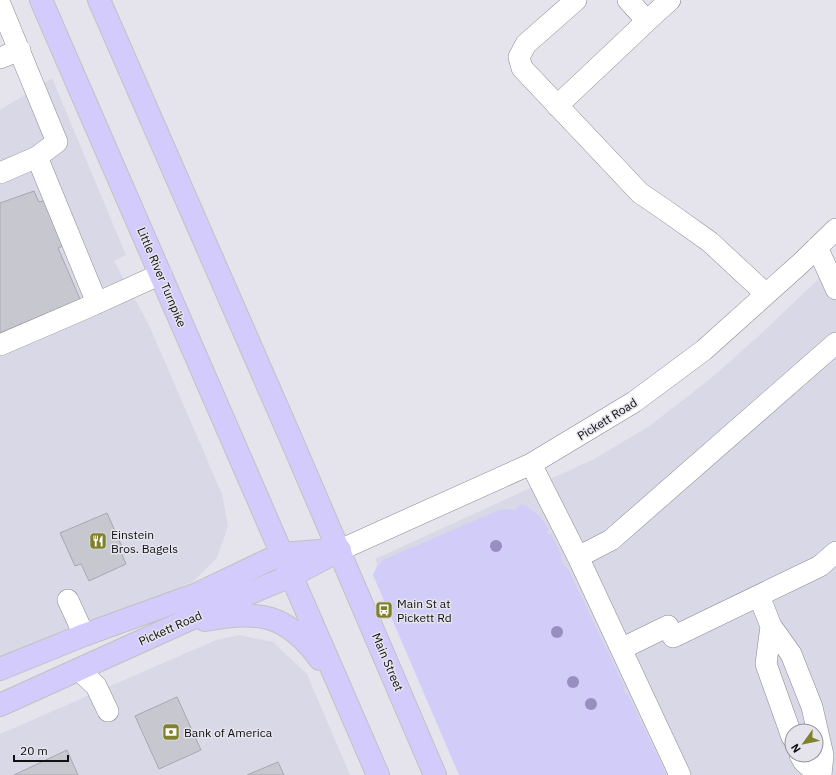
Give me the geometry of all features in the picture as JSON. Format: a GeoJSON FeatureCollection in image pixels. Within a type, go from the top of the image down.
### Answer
{"type":"FeatureCollection","features":[{"type":"Feature","properties":{"kind":"main road","name":"Little River Turnpike"},"geometry":{"type":"LineString","coordinates":[[41,0],[281,554]]}},
{"type":"Feature","properties":{"kind":"main road"},"geometry":{"type":"LineString","coordinates":[[99,0],[340,550]]}},
{"type":"Feature","properties":{"kind":"main road","name":"Pickett Road"},"geometry":{"type":"LineString","coordinates":[[0,669],[84,635],[196,594],[281,554],[340,550]]}},
{"type":"Feature","properties":{"kind":"main road","name":"Pickett Road"},"geometry":{"type":"LineString","coordinates":[[0,705],[176,625],[291,576],[340,550]]}},
{"type":"Feature","properties":{"kind":"main road","name":"Main Street"},"geometry":{"type":"LineString","coordinates":[[340,550],[436,775]]}},
{"type":"Feature","properties":{"kind":"main road"},"geometry":{"type":"LineString","coordinates":[[281,554],[378,775]]}},
{"type":"Feature","properties":{"kind":"main road"},"geometry":{"type":"LineString","coordinates":[[176,625],[236,616],[261,616],[274,619],[287,626],[300,636],[314,650],[338,683]]}},
{"type":"Feature","properties":{"kind":"street"},"geometry":{"type":"LineString","coordinates":[[576,0],[526,44],[519,57],[522,68],[640,193],[710,242],[766,294]]}},
{"type":"Feature","properties":{"kind":"street"},"geometry":{"type":"LineString","coordinates":[[628,0],[647,21]]}},
{"type":"Feature","properties":{"kind":"street"},"geometry":{"type":"LineString","coordinates":[[557,106],[670,0]]}},
{"type":"Feature","properties":{"kind":"street"},"geometry":{"type":"LineString","coordinates":[[0,4],[57,142],[37,157],[0,173]]}},
{"type":"Feature","properties":{"kind":"street"},"geometry":{"type":"LineString","coordinates":[[0,58],[20,50]]}},
{"type":"Feature","properties":{"kind":"street"},"geometry":{"type":"LineString","coordinates":[[37,157],[98,303]]}},
{"type":"Feature","properties":{"kind":"street","name":"Pickett Road"},"geometry":{"type":"LineString","coordinates":[[340,550],[531,464],[621,411],[666,380],[704,350],[836,229]]}},
{"type":"Feature","properties":{"kind":"street"},"geometry":{"type":"LineString","coordinates":[[817,247],[836,289]]}},
{"type":"Feature","properties":{"kind":"street"},"geometry":{"type":"LineString","coordinates":[[0,345],[161,274]]}},
{"type":"Feature","properties":{"kind":"street"},"geometry":{"type":"LineString","coordinates":[[578,557],[611,540],[836,343]]}},
{"type":"Feature","properties":{"kind":"street"},"geometry":{"type":"LineString","coordinates":[[531,464],[578,557],[680,775]]}},
{"type":"Feature","properties":{"kind":"street"},"geometry":{"type":"LineString","coordinates":[[621,648],[668,626],[673,637],[820,566],[836,552]]}},
{"type":"Feature","properties":{"kind":"street"},"geometry":{"type":"LineString","coordinates":[[759,596],[771,626],[791,654],[812,707],[823,755],[820,775]]}},
{"type":"Feature","properties":{"kind":"street"},"geometry":{"type":"LineString","coordinates":[[68,600],[84,635]]}},
{"type":"Feature","properties":{"kind":"street"},"geometry":{"type":"LineString","coordinates":[[771,626],[766,664],[787,723]]}},
{"type":"Feature","properties":{"kind":"street"},"geometry":{"type":"LineString","coordinates":[[79,670],[96,686],[108,711]]}},
{"type":"Feature","properties":{"kind":"street"},"geometry":{"type":"LineString","coordinates":[[805,763],[820,775]]}},
{"type":"Feature","properties":{"kind":"shaded area"},"geometry":{"type":"Polygon","coordinates":[[[52,78],[126,255],[114,261],[149,325],[222,494],[228,526],[217,558],[194,581],[0,665],[0,110],[52,78]]]}},
{"type":"Feature","properties":{"kind":"shaded area"},"geometry":{"type":"Polygon","coordinates":[[[836,262],[836,775],[468,775],[375,559],[594,459],[648,427],[709,380],[764,331],[836,262]]]}},
{"type":"Feature","properties":{"kind":"shaded area"},"geometry":{"type":"Polygon","coordinates":[[[521,504],[537,514],[544,521],[549,530],[547,531],[549,535],[551,534],[562,555],[560,557],[565,567],[567,567],[625,688],[623,690],[625,694],[627,693],[667,775],[459,775],[373,575],[377,566],[383,560],[497,511],[506,509],[515,510],[521,504]]]}},
{"type":"Feature","properties":{"kind":"shaded area"},"geometry":{"type":"Polygon","coordinates":[[[239,635],[273,642],[307,674],[350,775],[0,775],[0,734],[216,640],[239,635]]]}},
{"type":"Feature","properties":{"kind":"building"},"geometry":{"type":"Polygon","coordinates":[[[34,191],[39,202],[46,200],[67,244],[58,248],[80,299],[0,333],[0,203],[34,191]]]}},
{"type":"Feature","properties":{"kind":"building"},"geometry":{"type":"Polygon","coordinates":[[[107,513],[123,549],[120,550],[126,564],[89,581],[81,564],[75,566],[60,533],[107,513]]]}},
{"type":"Feature","properties":{"kind":"building"},"geometry":{"type":"Polygon","coordinates":[[[177,697],[201,750],[159,769],[135,716],[177,697]]]}},
{"type":"Feature","properties":{"kind":"building"},"geometry":{"type":"Polygon","coordinates":[[[67,750],[78,775],[14,775],[67,750]]]}},
{"type":"Feature","properties":{"kind":"building"},"geometry":{"type":"Polygon","coordinates":[[[278,762],[284,775],[247,775],[278,762]]]}},
{"type":"Feature","properties":{"kind":"place","name":"Einstein Bros. Bagels"},"geometry":{"type":"Point","coordinates":[98,541]}},
{"type":"Feature","properties":{"kind":"place","name":"Main St at Pickett Rd"},"geometry":{"type":"Point","coordinates":[384,610]}},
{"type":"Feature","properties":{"kind":"place","name":"Bank of America"},"geometry":{"type":"Point","coordinates":[171,732]}}]}
